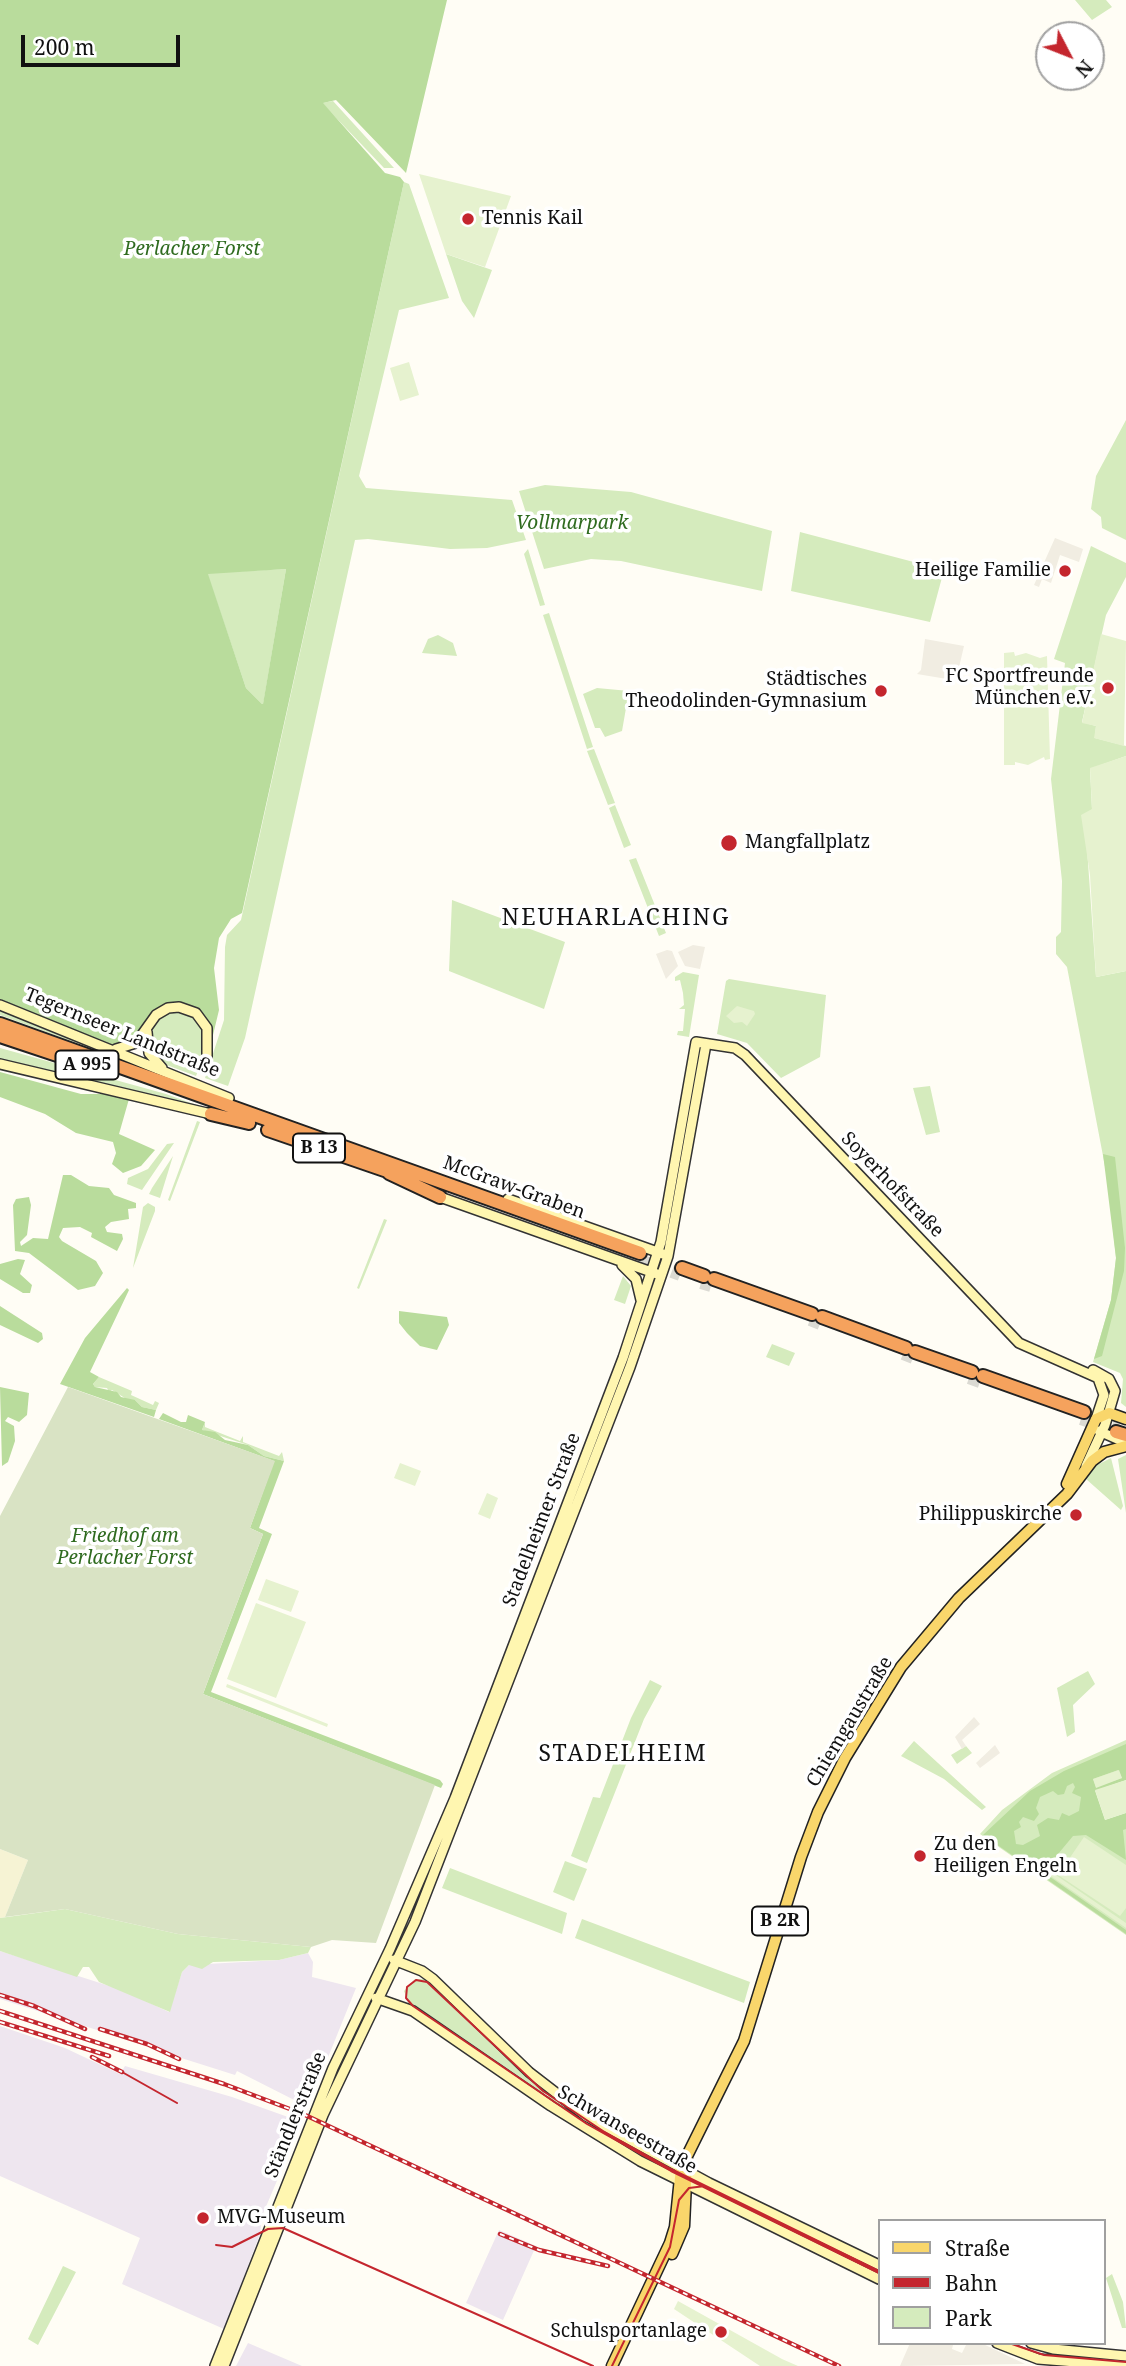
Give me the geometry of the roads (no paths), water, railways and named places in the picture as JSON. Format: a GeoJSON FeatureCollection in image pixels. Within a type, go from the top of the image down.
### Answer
{"type":"FeatureCollection","features":[{"type":"Feature","properties":{"kind":"highway","name":"A 995"},"geometry":{"type":"LineString","coordinates":[[0,1024],[249,1119]]}},
{"type":"Feature","properties":{"kind":"highway","name":"A 995"},"geometry":{"type":"LineString","coordinates":[[0,1036],[173,1094]]}},
{"type":"Feature","properties":{"kind":"highway","name":"B 13"},"geometry":{"type":"LineString","coordinates":[[173,1094],[249,1119],[389,1173]]}},
{"type":"Feature","properties":{"kind":"highway"},"geometry":{"type":"LineString","coordinates":[[229,1098],[295,1127]]}},
{"type":"Feature","properties":{"kind":"highway"},"geometry":{"type":"LineString","coordinates":[[211,1114],[249,1119]]}},
{"type":"Feature","properties":{"kind":"highway","name":"B 13"},"geometry":{"type":"LineString","coordinates":[[249,1119],[295,1127],[376,1156]]}},
{"type":"Feature","properties":{"kind":"highway"},"geometry":{"type":"LineString","coordinates":[[376,1156],[409,1165]]}},
{"type":"Feature","properties":{"kind":"highway","name":"McGraw-Graben"},"geometry":{"type":"LineString","coordinates":[[376,1156],[385,1162],[639,1256],[389,1173]]}},
{"type":"Feature","properties":{"kind":"highway"},"geometry":{"type":"LineString","coordinates":[[389,1173],[440,1197]]}},
{"type":"Feature","properties":{"kind":"highway"},"geometry":{"type":"LineString","coordinates":[[681,1271],[1083,1416]]}},
{"type":"Feature","properties":{"kind":"main road","name":"Tegernseer Landstraße"},"geometry":{"type":"LineString","coordinates":[[0,1005],[229,1098]]}},
{"type":"Feature","properties":{"kind":"main road"},"geometry":{"type":"LineString","coordinates":[[110,1049],[135,1043],[151,1020],[172,1007],[196,1013],[204,1021],[209,1036],[207,1061]]}},
{"type":"Feature","properties":{"kind":"main road"},"geometry":{"type":"LineString","coordinates":[[151,1020],[146,1046],[152,1058],[167,1072]]}},
{"type":"Feature","properties":{"kind":"main road","name":"Stadelheimer Straße"},"geometry":{"type":"LineString","coordinates":[[367,1995],[458,1799],[630,1367],[663,1254],[701,1043]]}},
{"type":"Feature","properties":{"kind":"main road","name":"Soyerhofstraße"},"geometry":{"type":"LineString","coordinates":[[701,1043],[741,1051],[1014,1339],[1051,1359],[1093,1370],[1112,1382],[1114,1394],[1109,1413]]}},
{"type":"Feature","properties":{"kind":"main road"},"geometry":{"type":"LineString","coordinates":[[0,1064],[211,1114]]}},
{"type":"Feature","properties":{"kind":"main road"},"geometry":{"type":"LineString","coordinates":[[409,1165],[663,1254]]}},
{"type":"Feature","properties":{"kind":"main road"},"geometry":{"type":"LineString","coordinates":[[440,1197],[657,1274]]}},
{"type":"Feature","properties":{"kind":"main road"},"geometry":{"type":"LineString","coordinates":[[598,1253],[634,1275],[642,1304]]}},
{"type":"Feature","properties":{"kind":"main road","name":"Stadelheimer Straße"},"geometry":{"type":"LineString","coordinates":[[379,1999],[398,1961],[642,1304],[657,1274]]}},
{"type":"Feature","properties":{"kind":"main road"},"geometry":{"type":"LineString","coordinates":[[1078,1368],[1098,1378],[1103,1386],[1104,1395],[1096,1420],[1101,1434],[1126,1444]]}},
{"type":"Feature","properties":{"kind":"main road"},"geometry":{"type":"LineString","coordinates":[[1096,1420],[1109,1413],[1122,1428]]}},
{"type":"Feature","properties":{"kind":"main road","name":"Chiemgaustraße"},"geometry":{"type":"LineString","coordinates":[[620,2366],[680,2236],[684,2169],[747,2033],[801,1857],[818,1812],[845,1758],[917,1648],[976,1579],[1054,1505],[1082,1473],[1109,1413]]}},
{"type":"Feature","properties":{"kind":"main road","name":"Chiemgaustraße"},"geometry":{"type":"LineString","coordinates":[[1054,1505],[1077,1466],[1096,1420]]}},
{"type":"Feature","properties":{"kind":"main road","name":"B 2R"},"geometry":{"type":"LineString","coordinates":[[1082,1473],[1104,1452],[1126,1444]]}},
{"type":"Feature","properties":{"kind":"main road","name":"Schwanseestraße"},"geometry":{"type":"LineString","coordinates":[[385,1958],[398,1961],[433,1979],[562,2100],[629,2141],[878,2265]]}},
{"type":"Feature","properties":{"kind":"main road","name":"Schwanseestraße"},"geometry":{"type":"LineString","coordinates":[[367,1995],[413,2011],[581,2126],[683,2184],[878,2279]]}},
{"type":"Feature","properties":{"kind":"main road","name":"Ständlerstraße"},"geometry":{"type":"LineString","coordinates":[[215,2366],[315,2111],[367,1995]]}},
{"type":"Feature","properties":{"kind":"main road","name":"Ständlerstraße"},"geometry":{"type":"LineString","coordinates":[[224,2366],[323,2115],[379,1999]]}},
{"type":"Feature","properties":{"kind":"main road","name":"Chiemgaustraße"},"geometry":{"type":"LineString","coordinates":[[612,2366],[672,2237],[683,2184]]}},
{"type":"Feature","properties":{"kind":"main road"},"geometry":{"type":"LineString","coordinates":[[1002,2345],[1021,2355],[1048,2360],[1126,2366]]}},
{"type":"Feature","properties":{"kind":"main road"},"geometry":{"type":"LineString","coordinates":[[1038,2345],[1052,2349],[1126,2356]]}},
{"type":"Feature","properties":{"kind":"tunnel"},"geometry":{"type":"LineString","coordinates":[[638,1259],[680,1275]]}},
{"type":"Feature","properties":{"kind":"tunnel"},"geometry":{"type":"LineString","coordinates":[[701,1283],[711,1286]]}},
{"type":"Feature","properties":{"kind":"tunnel"},"geometry":{"type":"LineString","coordinates":[[810,1320],[820,1324]]}},
{"type":"Feature","properties":{"kind":"tunnel"},"geometry":{"type":"LineString","coordinates":[[903,1354],[913,1358]]}},
{"type":"Feature","properties":{"kind":"tunnel"},"geometry":{"type":"LineString","coordinates":[[969,1378],[980,1382]]}},
{"type":"Feature","properties":{"kind":"tunnel"},"geometry":{"type":"LineString","coordinates":[[1096,1417],[1118,1425]]}},
{"type":"Feature","properties":{"kind":"tunnel"},"geometry":{"type":"LineString","coordinates":[[1081,1419],[1104,1427]]}},
{"type":"Feature","properties":{"kind":"tram line"},"geometry":{"type":"LineString","coordinates":[[878,2271],[671,2169],[603,2131],[543,2091],[427,1982],[416,1980],[407,1987],[406,1998],[413,2006],[587,2124],[671,2171],[878,2273]]}},
{"type":"Feature","properties":{"kind":"tram line"},"geometry":{"type":"LineString","coordinates":[[122,2072],[177,2103]]}},
{"type":"Feature","properties":{"kind":"tram line"},"geometry":{"type":"LineString","coordinates":[[612,2366],[670,2247],[679,2200],[689,2188],[705,2186]]}},
{"type":"Feature","properties":{"kind":"tram line"},"geometry":{"type":"LineString","coordinates":[[216,2245],[232,2247],[268,2229],[283,2228],[593,2366]]}},
{"type":"Feature","properties":{"kind":"tram line"},"geometry":{"type":"LineString","coordinates":[[1015,2345],[1044,2355],[1126,2362]]}},
{"type":"Feature","properties":{"kind":"railway"},"geometry":{"type":"LineString","coordinates":[[0,1995],[34,2006],[85,2029]]}},
{"type":"Feature","properties":{"kind":"railway"},"geometry":{"type":"LineString","coordinates":[[0,2011],[224,2084],[303,2114],[839,2366]]}},
{"type":"Feature","properties":{"kind":"railway"},"geometry":{"type":"LineString","coordinates":[[0,2022],[109,2056]]}},
{"type":"Feature","properties":{"kind":"railway"},"geometry":{"type":"LineString","coordinates":[[100,2029],[147,2044],[179,2059]]}},
{"type":"Feature","properties":{"kind":"railway"},"geometry":{"type":"LineString","coordinates":[[92,2057],[122,2072]]}},
{"type":"Feature","properties":{"kind":"railway"},"geometry":{"type":"LineString","coordinates":[[500,2234],[539,2250],[608,2266]]}},
{"type":"Feature","properties":{"kind":"place","name":"Tennis Kail"},"geometry":{"type":"Point","coordinates":[468,219]}},
{"type":"Feature","properties":{"kind":"place","name":"Heilige Familie"},"geometry":{"type":"Point","coordinates":[1065,571]}},
{"type":"Feature","properties":{"kind":"place","name":"FC Sportfreunde München e.V."},"geometry":{"type":"Point","coordinates":[1108,688]}},
{"type":"Feature","properties":{"kind":"place","name":"Städtisches Theodolinden-Gymnasium"},"geometry":{"type":"Point","coordinates":[881,691]}},
{"type":"Feature","properties":{"kind":"place","name":"Mangfallplatz"},"geometry":{"type":"Point","coordinates":[729,843]}},
{"type":"Feature","properties":{"kind":"place","name":"Philippuskirche"},"geometry":{"type":"Point","coordinates":[1076,1515]}},
{"type":"Feature","properties":{"kind":"place","name":"Zu den Heiligen Engeln"},"geometry":{"type":"Point","coordinates":[920,1856]}},
{"type":"Feature","properties":{"kind":"place","name":"MVG-Museum"},"geometry":{"type":"Point","coordinates":[203,2218]}},
{"type":"Feature","properties":{"kind":"place","name":"Schulsportanlage"},"geometry":{"type":"Point","coordinates":[721,2332]}},
{"type":"Feature","properties":{"kind":"district","name":"NEUHARLACHING"},"geometry":{"type":"Point","coordinates":[616,918]}},
{"type":"Feature","properties":{"kind":"district","name":"STADELHEIM"},"geometry":{"type":"Point","coordinates":[623,1754]}},
{"type":"Feature","properties":{"kind":"park label","name":"Perlacher Forst"},"geometry":{"type":"Point","coordinates":[192,250]}},
{"type":"Feature","properties":{"kind":"park label","name":"Vollmarpark"},"geometry":{"type":"Point","coordinates":[572,524]}},
{"type":"Feature","properties":{"kind":"park label","name":"Friedhof am Perlacher Forst"},"geometry":{"type":"Point","coordinates":[125,1548]}}]}
